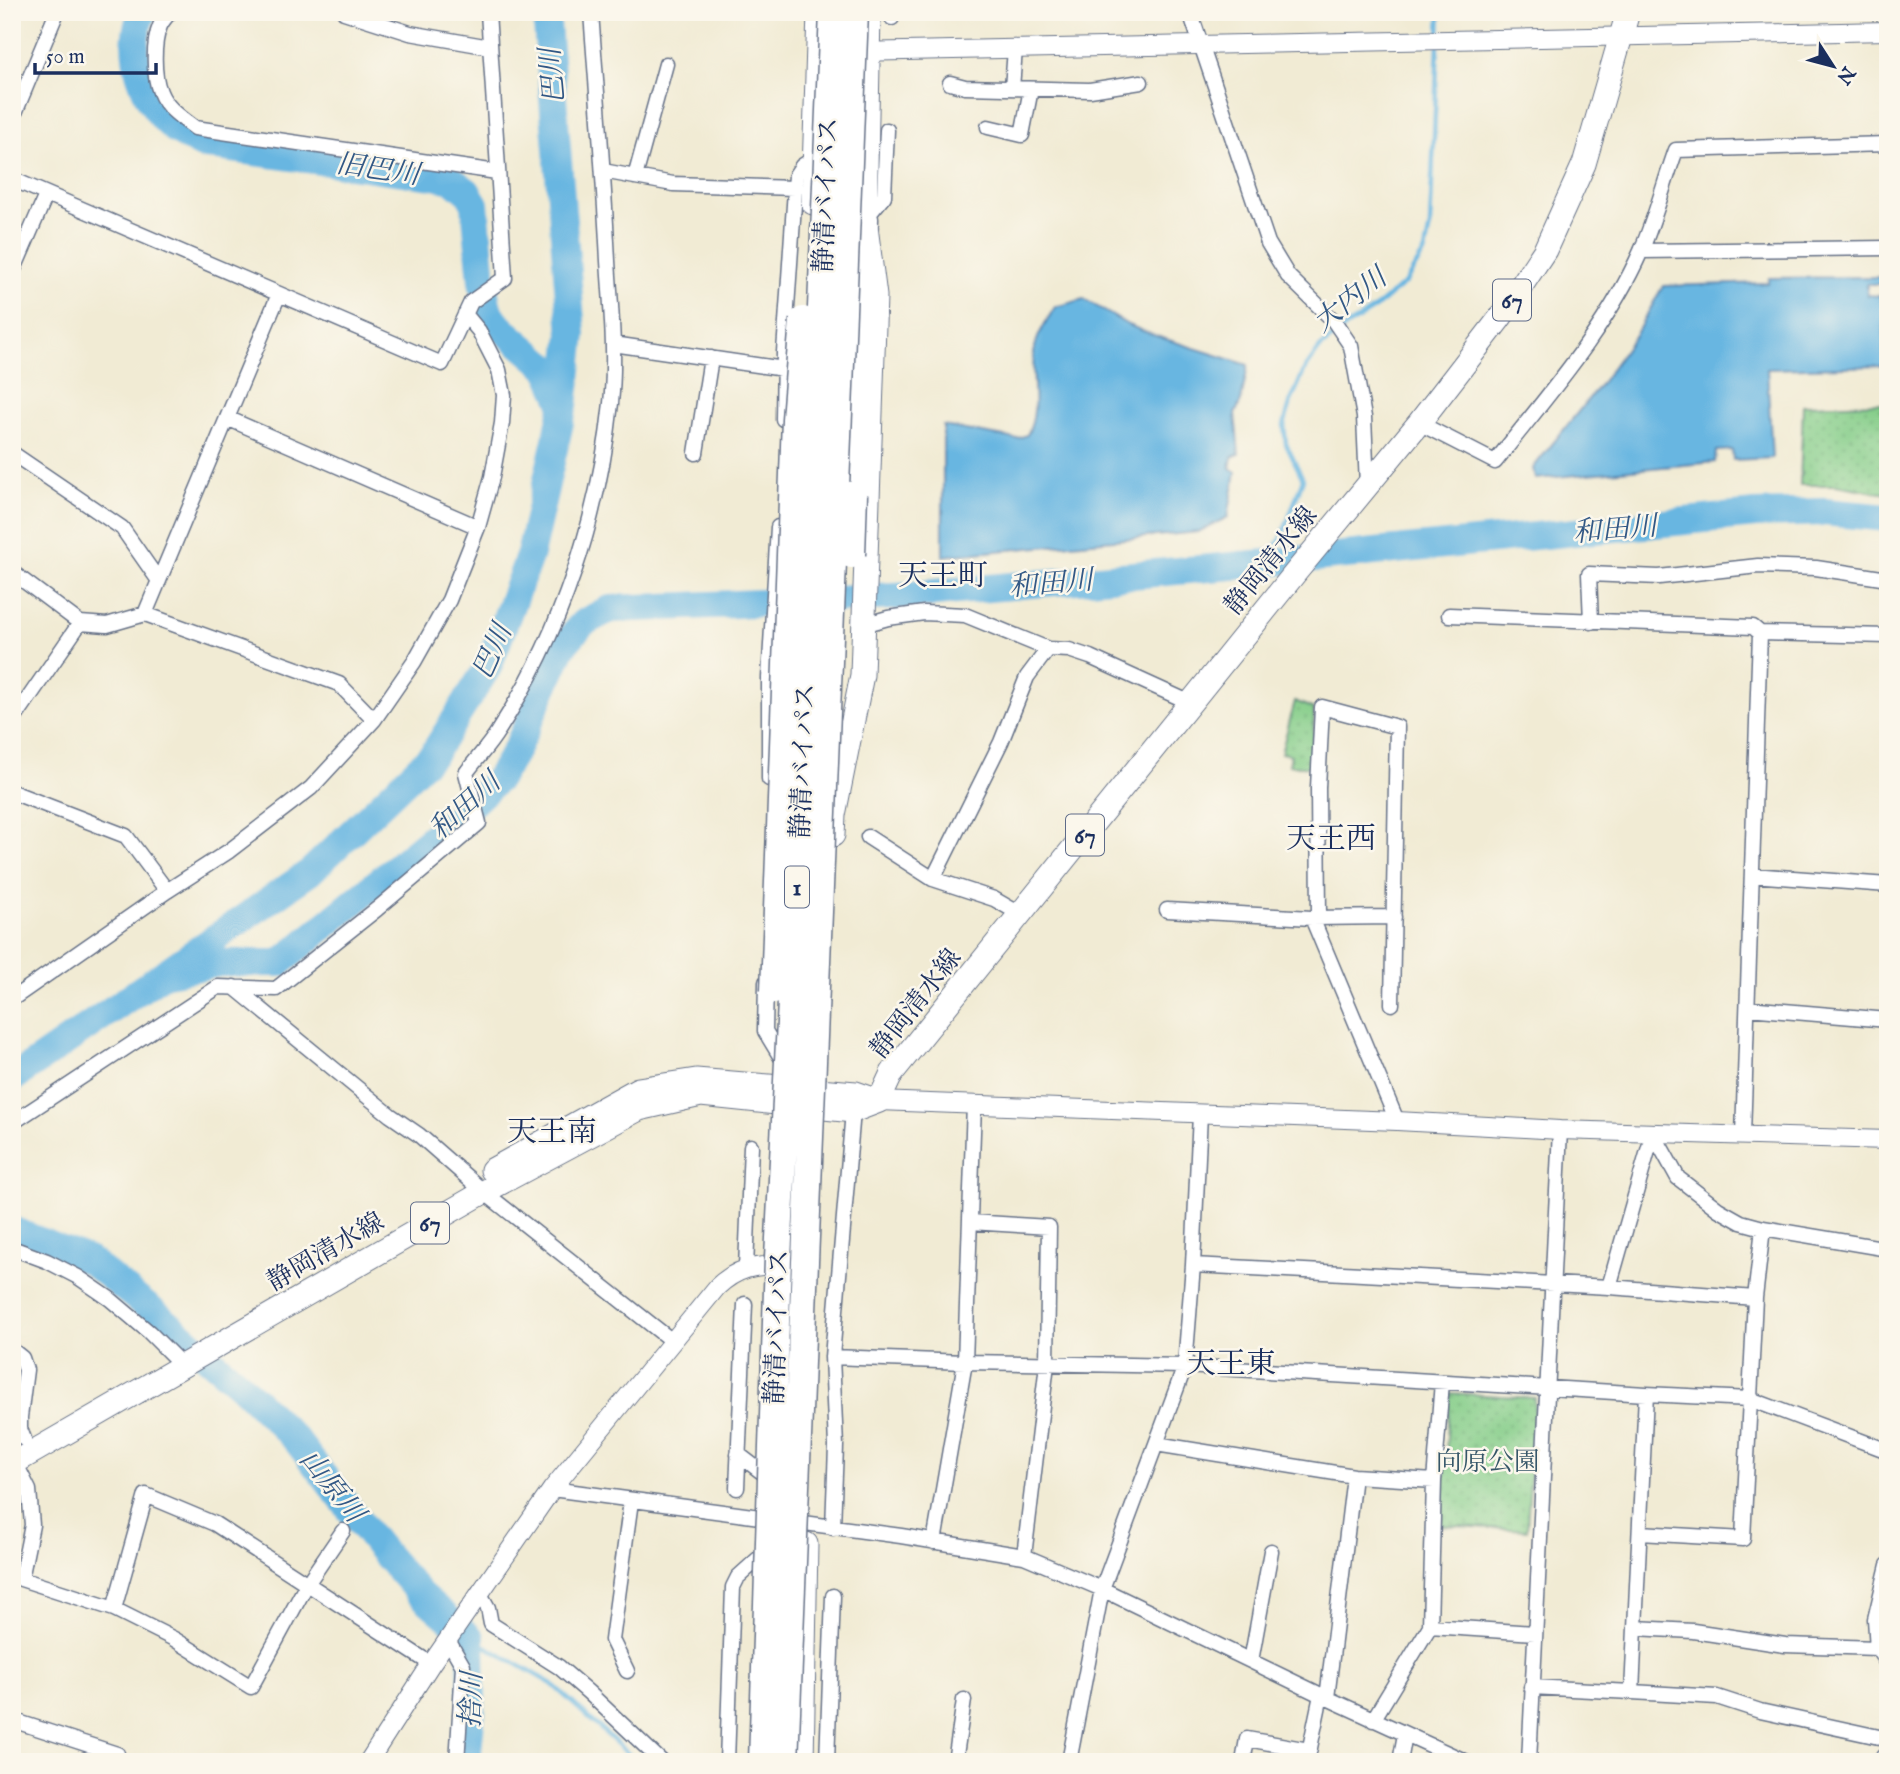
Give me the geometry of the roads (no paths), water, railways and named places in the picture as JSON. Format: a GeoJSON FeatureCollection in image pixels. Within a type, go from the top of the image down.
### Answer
{"type":"FeatureCollection","features":[{"type":"Feature","properties":{"kind":"highway","name":"静清バイパス"},"geometry":{"type":"LineString","coordinates":[[785,1762],[789,1264],[800,825],[832,12]]}},
{"type":"Feature","properties":{"kind":"highway","name":"静清バイパス"},"geometry":{"type":"LineString","coordinates":[[762,1762],[855,12]]}},
{"type":"Feature","properties":{"kind":"highway"},"geometry":{"type":"LineString","coordinates":[[789,1264],[825,1130],[865,219]]}},
{"type":"Feature","properties":{"kind":"highway"},"geometry":{"type":"LineString","coordinates":[[789,1264],[771,1168],[772,1028],[795,419],[803,320],[812,294]]}},
{"type":"Feature","properties":{"kind":"main road"},"geometry":{"type":"LineString","coordinates":[[755,1762],[778,1520],[789,1264],[813,159],[819,12]]}},
{"type":"Feature","properties":{"kind":"main road","name":"静岡清水線"},"geometry":{"type":"LineString","coordinates":[[16,1452],[477,1187],[638,1089],[696,1080],[791,1088],[853,1111],[879,1101],[892,1073],[1419,423],[1500,318],[1545,250],[1584,164],[1628,12]]}},
{"type":"Feature","properties":{"kind":"main road"},"geometry":{"type":"LineString","coordinates":[[803,1762],[820,1098],[834,815],[862,675],[875,296],[865,219],[868,52],[884,14]]}},
{"type":"Feature","properties":{"kind":"main road","name":"静岡清水線"},"geometry":{"type":"LineString","coordinates":[[820,1098],[856,1093],[879,1101]]}},
{"type":"Feature","properties":{"kind":"street"},"geometry":{"type":"LineString","coordinates":[[12,120],[57,12]]}},
{"type":"Feature","properties":{"kind":"street"},"geometry":{"type":"LineString","coordinates":[[170,12],[160,25],[155,45],[160,93],[173,111],[195,128],[497,172]]}},
{"type":"Feature","properties":{"kind":"street"},"geometry":{"type":"LineString","coordinates":[[344,12],[410,33],[490,47]]}},
{"type":"Feature","properties":{"kind":"street"},"geometry":{"type":"LineString","coordinates":[[12,179],[442,364],[468,308],[505,278],[488,12]]}},
{"type":"Feature","properties":{"kind":"street"},"geometry":{"type":"LineString","coordinates":[[12,1124],[218,987],[275,989],[377,909],[479,823],[466,773],[497,733],[532,673],[565,599],[599,485],[611,402],[613,344],[591,12]]}},
{"type":"Feature","properties":{"kind":"street"},"geometry":{"type":"LineString","coordinates":[[1190,12],[1268,243],[1287,276],[1334,321],[1351,346],[1364,417],[1367,486]]}},
{"type":"Feature","properties":{"kind":"street"},"geometry":{"type":"LineString","coordinates":[[817,52],[1888,31]]}},
{"type":"Feature","properties":{"kind":"street"},"geometry":{"type":"LineString","coordinates":[[1012,88],[1015,49]]}},
{"type":"Feature","properties":{"kind":"street"},"geometry":{"type":"LineString","coordinates":[[635,177],[666,64]]}},
{"type":"Feature","properties":{"kind":"street"},"geometry":{"type":"LineString","coordinates":[[950,83],[965,88],[1090,90],[1141,82]]}},
{"type":"Feature","properties":{"kind":"street"},"geometry":{"type":"LineString","coordinates":[[988,127],[1022,135],[1031,89]]}},
{"type":"Feature","properties":{"kind":"street"},"geometry":{"type":"LineString","coordinates":[[865,219],[884,196],[887,130]]}},
{"type":"Feature","properties":{"kind":"street"},"geometry":{"type":"LineString","coordinates":[[1419,423],[1494,462],[1564,375],[1610,309],[1641,251],[1676,150],[1888,144]]}},
{"type":"Feature","properties":{"kind":"street"},"geometry":{"type":"LineString","coordinates":[[791,1088],[765,1031],[769,678],[796,175],[802,166],[813,159]]}},
{"type":"Feature","properties":{"kind":"street"},"geometry":{"type":"LineString","coordinates":[[603,171],[673,184],[795,188]]}},
{"type":"Feature","properties":{"kind":"street"},"geometry":{"type":"LineString","coordinates":[[12,274],[46,195]]}},
{"type":"Feature","properties":{"kind":"street"},"geometry":{"type":"LineString","coordinates":[[1641,251],[1888,248]]}},
{"type":"Feature","properties":{"kind":"street"},"geometry":{"type":"LineString","coordinates":[[145,614],[279,294]]}},
{"type":"Feature","properties":{"kind":"street"},"geometry":{"type":"LineString","coordinates":[[12,999],[229,851],[311,788],[374,720],[414,662],[449,600],[478,527],[492,477],[502,422],[504,395],[499,370],[468,308]]}},
{"type":"Feature","properties":{"kind":"street"},"geometry":{"type":"LineString","coordinates":[[613,344],[784,369]]}},
{"type":"Feature","properties":{"kind":"street"},"geometry":{"type":"LineString","coordinates":[[696,453],[711,358]]}},
{"type":"Feature","properties":{"kind":"street"},"geometry":{"type":"LineString","coordinates":[[227,418],[478,527]]}},
{"type":"Feature","properties":{"kind":"street"},"geometry":{"type":"LineString","coordinates":[[12,453],[122,528],[159,581]]}},
{"type":"Feature","properties":{"kind":"street"},"geometry":{"type":"LineString","coordinates":[[1591,622],[1589,575],[1659,577],[1758,566],[1816,568],[1888,579]]}},
{"type":"Feature","properties":{"kind":"street"},"geometry":{"type":"LineString","coordinates":[[12,572],[80,623],[107,625],[145,614],[339,684],[374,720]]}},
{"type":"Feature","properties":{"kind":"street"},"geometry":{"type":"LineString","coordinates":[[863,625],[924,613],[965,615],[1048,649],[1069,650],[1090,657],[1191,703]]}},
{"type":"Feature","properties":{"kind":"street"},"geometry":{"type":"LineString","coordinates":[[1449,615],[1753,627],[1760,633],[1888,636]]}},
{"type":"Feature","properties":{"kind":"street"},"geometry":{"type":"LineString","coordinates":[[12,722],[80,623]]}},
{"type":"Feature","properties":{"kind":"street"},"geometry":{"type":"LineString","coordinates":[[1743,1135],[1760,633]]}},
{"type":"Feature","properties":{"kind":"street"},"geometry":{"type":"LineString","coordinates":[[933,878],[1001,742],[1027,677],[1048,649]]}},
{"type":"Feature","properties":{"kind":"street"},"geometry":{"type":"LineString","coordinates":[[1392,1004],[1397,727],[1322,707],[1315,918],[1397,1121]]}},
{"type":"Feature","properties":{"kind":"street"},"geometry":{"type":"LineString","coordinates":[[12,792],[126,836],[167,891]]}},
{"type":"Feature","properties":{"kind":"street"},"geometry":{"type":"LineString","coordinates":[[868,838],[933,878],[994,899],[1020,914]]}},
{"type":"Feature","properties":{"kind":"street"},"geometry":{"type":"LineString","coordinates":[[1752,875],[1888,886]]}},
{"type":"Feature","properties":{"kind":"street"},"geometry":{"type":"LineString","coordinates":[[1167,910],[1315,918],[1394,917]]}},
{"type":"Feature","properties":{"kind":"street"},"geometry":{"type":"LineString","coordinates":[[234,987],[390,1115],[419,1135],[477,1187],[673,1341]]}},
{"type":"Feature","properties":{"kind":"street"},"geometry":{"type":"LineString","coordinates":[[1748,1008],[1888,1020]]}},
{"type":"Feature","properties":{"kind":"street"},"geometry":{"type":"LineString","coordinates":[[879,1101],[1560,1130],[1888,1140]]}},
{"type":"Feature","properties":{"kind":"street"},"geometry":{"type":"LineString","coordinates":[[934,1542],[965,1362],[974,1104]]}},
{"type":"Feature","properties":{"kind":"street"},"geometry":{"type":"LineString","coordinates":[[833,1528],[836,1446],[832,1357],[853,1111]]}},
{"type":"Feature","properties":{"kind":"street"},"geometry":{"type":"LineString","coordinates":[[1069,1762],[1102,1589],[1185,1366],[1200,1114]]}},
{"type":"Feature","properties":{"kind":"street"},"geometry":{"type":"LineString","coordinates":[[1529,1762],[1560,1130]]}},
{"type":"Feature","properties":{"kind":"street"},"geometry":{"type":"LineString","coordinates":[[1653,1133],[1678,1178],[1718,1209],[1741,1222],[1888,1249]]}},
{"type":"Feature","properties":{"kind":"street"},"geometry":{"type":"LineString","coordinates":[[1609,1287],[1653,1133]]}},
{"type":"Feature","properties":{"kind":"street"},"geometry":{"type":"LineString","coordinates":[[746,1268],[751,1146]]}},
{"type":"Feature","properties":{"kind":"street"},"geometry":{"type":"LineString","coordinates":[[970,1222],[1049,1227],[1047,1364],[1024,1556]]}},
{"type":"Feature","properties":{"kind":"street"},"geometry":{"type":"LineString","coordinates":[[1640,1533],[1743,1539],[1755,1298],[1763,1227]]}},
{"type":"Feature","properties":{"kind":"street"},"geometry":{"type":"LineString","coordinates":[[12,1248],[79,1277],[110,1299],[178,1360]]}},
{"type":"Feature","properties":{"kind":"street"},"geometry":{"type":"LineString","coordinates":[[368,1762],[431,1664],[552,1489],[717,1287],[736,1272],[746,1268],[789,1264]]}},
{"type":"Feature","properties":{"kind":"street"},"geometry":{"type":"LineString","coordinates":[[1193,1265],[1609,1287],[1755,1298]]}},
{"type":"Feature","properties":{"kind":"street"},"geometry":{"type":"LineString","coordinates":[[737,1488],[745,1304]]}},
{"type":"Feature","properties":{"kind":"street"},"geometry":{"type":"LineString","coordinates":[[12,1350],[22,1358],[26,1370],[16,1452],[29,1490],[32,1525],[21,1579],[114,1609],[174,1639],[251,1687],[307,1584],[343,1531]]}},
{"type":"Feature","properties":{"kind":"street"},"geometry":{"type":"LineString","coordinates":[[832,1357],[1185,1366],[1750,1399],[1888,1451]]}},
{"type":"Feature","properties":{"kind":"street"},"geometry":{"type":"LineString","coordinates":[[1373,1720],[1430,1626],[1434,1481],[1442,1382]]}},
{"type":"Feature","properties":{"kind":"street"},"geometry":{"type":"LineString","coordinates":[[1632,1692],[1646,1394]]}},
{"type":"Feature","properties":{"kind":"street"},"geometry":{"type":"LineString","coordinates":[[1156,1444],[1353,1476],[1434,1481]]}},
{"type":"Feature","properties":{"kind":"street"},"geometry":{"type":"LineString","coordinates":[[738,1454],[778,1485]]}},
{"type":"Feature","properties":{"kind":"street"},"geometry":{"type":"LineString","coordinates":[[1243,1762],[1247,1739],[1308,1756],[1324,1697],[1353,1476]]}},
{"type":"Feature","properties":{"kind":"street"},"geometry":{"type":"LineString","coordinates":[[552,1489],[901,1536],[1024,1556],[1102,1589],[1324,1697],[1467,1762]]}},
{"type":"Feature","properties":{"kind":"street"},"geometry":{"type":"LineString","coordinates":[[114,1609],[146,1495],[215,1524],[431,1664]]}},
{"type":"Feature","properties":{"kind":"street"},"geometry":{"type":"LineString","coordinates":[[627,1671],[612,1640],[631,1501]]}},
{"type":"Feature","properties":{"kind":"street"},"geometry":{"type":"LineString","coordinates":[[727,1762],[733,1587],[738,1577],[775,1543]]}},
{"type":"Feature","properties":{"kind":"street"},"geometry":{"type":"LineString","coordinates":[[1251,1661],[1270,1551]]}},
{"type":"Feature","properties":{"kind":"street"},"geometry":{"type":"LineString","coordinates":[[1888,1565],[1875,1619],[1877,1648],[1888,1665]]}},
{"type":"Feature","properties":{"kind":"street"},"geometry":{"type":"LineString","coordinates":[[827,1762],[833,1596]]}},
{"type":"Feature","properties":{"kind":"street"},"geometry":{"type":"LineString","coordinates":[[476,1598],[488,1608],[491,1624],[559,1667],[662,1762]]}},
{"type":"Feature","properties":{"kind":"street"},"geometry":{"type":"LineString","coordinates":[[1430,1626],[1535,1633]]}},
{"type":"Feature","properties":{"kind":"street"},"geometry":{"type":"LineString","coordinates":[[1635,1628],[1693,1630],[1785,1645],[1877,1648]]}},
{"type":"Feature","properties":{"kind":"street"},"geometry":{"type":"LineString","coordinates":[[449,1638],[463,1666],[457,1762]]}},
{"type":"Feature","properties":{"kind":"street"},"geometry":{"type":"LineString","coordinates":[[1531,1687],[1717,1697],[1760,1711],[1888,1739]]}},
{"type":"Feature","properties":{"kind":"street"},"geometry":{"type":"LineString","coordinates":[[955,1762],[964,1700]]}},
{"type":"Feature","properties":{"kind":"street"},"geometry":{"type":"LineString","coordinates":[[12,1720],[117,1754],[116,1762]]}},
{"type":"Feature","properties":{"kind":"street"},"geometry":{"type":"LineString","coordinates":[[1400,1762],[1405,1734]]}},
{"type":"Feature","properties":{"kind":"street"},"geometry":{"type":"LineString","coordinates":[[1878,1762],[1888,1752]]}},
{"type":"Feature","properties":{"kind":"water"},"geometry":{"type":"Polygon","coordinates":[[[1880,277],[1883,284],[1867,284],[1867,295],[1880,296],[1884,309],[1882,366],[1767,369],[1772,458],[1733,460],[1732,450],[1716,451],[1715,462],[1535,479],[1533,468],[1599,386],[1636,334],[1663,286],[1768,283],[1769,278],[1880,277]]]}},
{"type":"Feature","properties":{"kind":"water"},"geometry":{"type":"Polygon","coordinates":[[[1084,299],[1128,325],[1248,365],[1241,401],[1235,414],[1239,454],[1232,457],[1230,468],[1236,472],[1228,517],[1198,532],[943,556],[943,426],[1016,439],[1027,435],[1034,414],[1034,358],[1038,336],[1055,307],[1084,299]]]}},
{"type":"Feature","properties":{"kind":"waterway","name":"旧巴川"},"geometry":{"type":"LineString","coordinates":[[143,12],[135,42],[136,58],[145,90],[162,117],[173,128],[202,145],[439,177],[452,180],[467,191],[475,204],[482,281],[488,309],[500,327],[548,368],[563,403]]}},
{"type":"Feature","properties":{"kind":"waterway","name":"巴川"},"geometry":{"type":"LineString","coordinates":[[12,1079],[310,872],[433,754],[488,667],[530,554],[564,405],[572,334],[546,12]]}},
{"type":"Feature","properties":{"kind":"waterway","name":"大内川"},"geometry":{"type":"LineString","coordinates":[[1439,36],[1440,12]]}},
{"type":"Feature","properties":{"kind":"waterway","name":"大内川"},"geometry":{"type":"LineString","coordinates":[[1265,563],[1282,537],[1303,479],[1286,444],[1284,425],[1305,369],[1320,348],[1405,283],[1425,251],[1430,226],[1438,45]]}},
{"type":"Feature","properties":{"kind":"waterway","name":"和田川"},"geometry":{"type":"LineString","coordinates":[[167,973],[220,963],[280,963],[466,809],[498,779],[516,750],[563,646],[583,623],[610,609],[912,595],[1755,514],[1824,512],[1888,518]]}},
{"type":"Feature","properties":{"kind":"waterway","name":"山原川"},"geometry":{"type":"LineString","coordinates":[[12,1230],[90,1261],[239,1384],[296,1440],[378,1546],[420,1594],[471,1638],[472,1708],[467,1762]]}},
{"type":"Feature","properties":{"kind":"waterway","name":"山原川"},"geometry":{"type":"LineString","coordinates":[[471,1638],[552,1684],[637,1762]]}},
{"type":"Feature","properties":{"kind":"district","name":"天王町"},"geometry":{"type":"Point","coordinates":[943,575]}},
{"type":"Feature","properties":{"kind":"district","name":"天王西"},"geometry":{"type":"Point","coordinates":[1331,838]}},
{"type":"Feature","properties":{"kind":"district","name":"天王南"},"geometry":{"type":"Point","coordinates":[552,1131]}},
{"type":"Feature","properties":{"kind":"district","name":"天王東"},"geometry":{"type":"Point","coordinates":[1231,1363]}},
{"type":"Feature","properties":{"kind":"park label","name":"向原公園"},"geometry":{"type":"Point","coordinates":[1488,1461]}},
{"type":"Feature","properties":{"kind":"water label","name":"捨川"},"geometry":{"type":"Point","coordinates":[470,1700]}}]}
